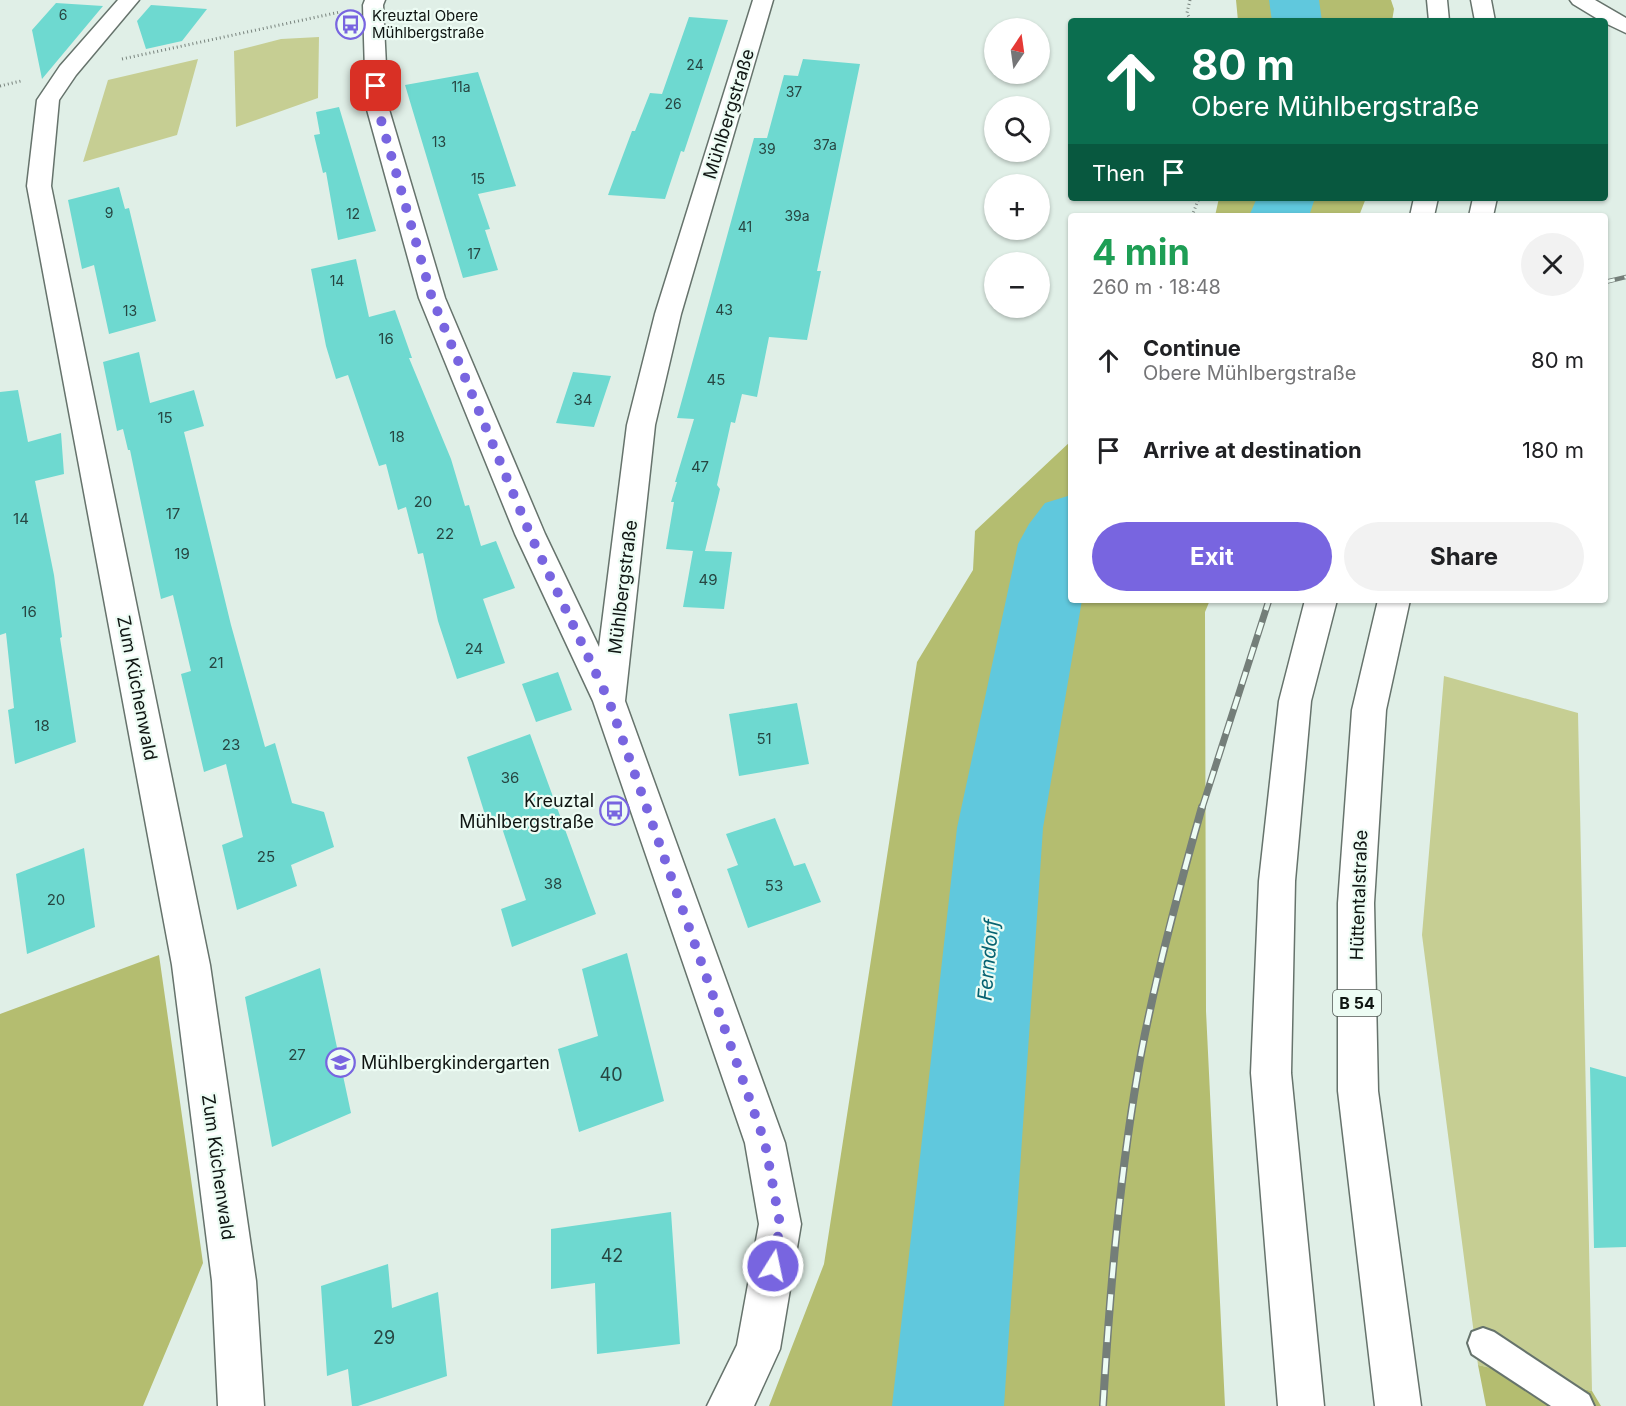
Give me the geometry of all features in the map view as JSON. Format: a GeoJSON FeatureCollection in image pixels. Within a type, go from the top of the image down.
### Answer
{"type":"FeatureCollection","features":[{"type":"Feature","properties":{"kind":"main road","name":"Zum Küchenwald"},"geometry":{"type":"LineString","coordinates":[[129,0],[68,71],[48,99],[39,186],[191,964],[234,1281],[241,1406]]}},
{"type":"Feature","properties":{"kind":"main road","name":"Mühlbergstraße"},"geometry":{"type":"LineString","coordinates":[[730,1406],[758,1349],[780,1224],[765,1143],[609,701],[641,425],[668,314],[763,0]]}},
{"type":"Feature","properties":{"kind":"main road"},"geometry":{"type":"LineString","coordinates":[[1437,0],[1439,18]]}},
{"type":"Feature","properties":{"kind":"main road"},"geometry":{"type":"LineString","coordinates":[[1481,0],[1484,18]]}},
{"type":"Feature","properties":{"kind":"main road"},"geometry":{"type":"LineString","coordinates":[[1580,0],[1626,27]]}},
{"type":"Feature","properties":{"kind":"main road"},"geometry":{"type":"LineString","coordinates":[[374,2],[377,106],[432,298],[530,534],[609,701]]}},
{"type":"Feature","properties":{"kind":"main road"},"geometry":{"type":"LineString","coordinates":[[1300,1406],[1271,1073],[1277,881],[1294,701],[1320,603]]}},
{"type":"Feature","properties":{"kind":"main road","name":"Hüttentalstraße"},"geometry":{"type":"LineString","coordinates":[[1393,603],[1369,710],[1356,903],[1358,1090],[1398,1406]]}},
{"type":"Feature","properties":{"kind":"lane"},"geometry":{"type":"LineString","coordinates":[[1483,1343],[1578,1406]]}},
{"type":"Feature","properties":{"kind":"path"},"geometry":{"type":"LineString","coordinates":[[1190,0],[1187,13],[1190,18]]}},
{"type":"Feature","properties":{"kind":"path"},"geometry":{"type":"LineString","coordinates":[[68,71],[374,2]]}},
{"type":"Feature","properties":{"kind":"green space"},"geometry":{"type":"Polygon","coordinates":[[[1236,0],[1391,0],[1394,9],[1392,18],[1238,18],[1236,0]]]}},
{"type":"Feature","properties":{"kind":"green space"},"geometry":{"type":"Polygon","coordinates":[[[319,37],[318,98],[236,127],[234,51],[281,39],[319,37]]]}},
{"type":"Feature","properties":{"kind":"green space"},"geometry":{"type":"Polygon","coordinates":[[[198,59],[177,135],[83,162],[108,80],[198,59]]]}},
{"type":"Feature","properties":{"kind":"green space"},"geometry":{"type":"Polygon","coordinates":[[[1218,201],[1365,201],[1360,213],[1216,213],[1218,201]]]}},
{"type":"Feature","properties":{"kind":"green space"},"geometry":{"type":"Polygon","coordinates":[[[1068,444],[1068,603],[1209,603],[1205,612],[1206,1011],[1225,1406],[769,1406],[824,1264],[917,662],[973,570],[975,531],[1068,444]]]}},
{"type":"Feature","properties":{"kind":"green space"},"geometry":{"type":"Polygon","coordinates":[[[1444,676],[1578,713],[1592,1391],[1478,1365],[1422,935],[1444,676]]]}},
{"type":"Feature","properties":{"kind":"green space"},"geometry":{"type":"Polygon","coordinates":[[[159,955],[203,1263],[143,1406],[0,1406],[0,1014],[159,955]]]}},
{"type":"Feature","properties":{"kind":"green space"},"geometry":{"type":"Polygon","coordinates":[[[1478,1365],[1592,1391],[1601,1406],[1486,1406],[1478,1365]]]}},
{"type":"Feature","properties":{"kind":"building"},"geometry":{"type":"Polygon","coordinates":[[[56,3],[103,6],[42,79],[32,30],[56,3]]]}},
{"type":"Feature","properties":{"kind":"building"},"geometry":{"type":"Polygon","coordinates":[[[151,5],[207,9],[182,41],[146,49],[137,21],[151,5]]]}},
{"type":"Feature","properties":{"kind":"building"},"geometry":{"type":"Polygon","coordinates":[[[689,17],[728,20],[684,152],[681,151],[665,199],[608,195],[632,131],[635,131],[650,93],[662,94],[689,17]]]}},
{"type":"Feature","properties":{"kind":"building"},"geometry":{"type":"Polygon","coordinates":[[[803,59],[860,64],[817,271],[821,271],[807,340],[769,337],[757,397],[742,394],[735,423],[731,422],[717,485],[720,489],[705,551],[732,552],[724,609],[683,607],[693,551],[666,549],[674,502],[671,502],[677,482],[675,482],[694,419],[677,418],[754,138],[767,138],[784,75],[798,76],[803,59]]]}},
{"type":"Feature","properties":{"kind":"building"},"geometry":{"type":"Polygon","coordinates":[[[478,72],[516,186],[478,194],[490,229],[485,230],[498,270],[463,278],[405,85],[478,72]]]}},
{"type":"Feature","properties":{"kind":"building"},"geometry":{"type":"Polygon","coordinates":[[[339,107],[376,231],[338,240],[326,172],[323,173],[314,135],[320,134],[316,112],[339,107]]]}},
{"type":"Feature","properties":{"kind":"building"},"geometry":{"type":"Polygon","coordinates":[[[119,187],[125,209],[129,208],[156,321],[109,334],[94,265],[82,269],[68,200],[119,187]]]}},
{"type":"Feature","properties":{"kind":"building"},"geometry":{"type":"Polygon","coordinates":[[[356,259],[369,317],[395,310],[412,358],[409,358],[451,459],[465,506],[469,505],[481,546],[496,541],[515,588],[483,599],[505,663],[457,679],[438,621],[423,553],[418,554],[406,507],[398,510],[386,464],[379,466],[348,375],[336,379],[326,346],[311,269],[356,259]]]}},
{"type":"Feature","properties":{"kind":"building"},"geometry":{"type":"Polygon","coordinates":[[[139,352],[150,403],[194,390],[204,426],[184,432],[231,625],[265,747],[275,743],[292,803],[324,812],[334,847],[291,865],[297,886],[237,910],[222,845],[243,837],[226,764],[204,772],[181,674],[191,671],[173,595],[161,599],[130,450],[128,450],[123,429],[117,431],[103,362],[139,352]]]}},
{"type":"Feature","properties":{"kind":"building"},"geometry":{"type":"Polygon","coordinates":[[[573,372],[611,376],[594,427],[556,423],[573,372]]]}},
{"type":"Feature","properties":{"kind":"building"},"geometry":{"type":"Polygon","coordinates":[[[18,390],[28,442],[61,433],[64,474],[35,481],[54,575],[62,637],[60,638],[76,742],[15,764],[8,710],[14,708],[6,633],[0,635],[0,392],[18,390]]]}},
{"type":"Feature","properties":{"kind":"building"},"geometry":{"type":"Polygon","coordinates":[[[558,672],[572,710],[536,722],[522,684],[558,672]]]}},
{"type":"Feature","properties":{"kind":"building"},"geometry":{"type":"Polygon","coordinates":[[[797,703],[809,764],[739,776],[729,714],[797,703]]]}},
{"type":"Feature","properties":{"kind":"building"},"geometry":{"type":"Polygon","coordinates":[[[530,734],[596,914],[512,947],[501,909],[526,900],[498,816],[487,821],[467,757],[530,734]]]}},
{"type":"Feature","properties":{"kind":"building"},"geometry":{"type":"Polygon","coordinates":[[[775,818],[794,866],[805,863],[821,902],[748,928],[727,869],[738,865],[726,834],[775,818]]]}},
{"type":"Feature","properties":{"kind":"building"},"geometry":{"type":"Polygon","coordinates":[[[84,848],[95,927],[27,954],[16,874],[84,848]]]}},
{"type":"Feature","properties":{"kind":"building"},"geometry":{"type":"Polygon","coordinates":[[[627,953],[664,1101],[579,1132],[558,1049],[598,1036],[582,969],[627,953]]]}},
{"type":"Feature","properties":{"kind":"building"},"geometry":{"type":"Polygon","coordinates":[[[320,968],[351,1113],[272,1147],[245,997],[320,968]]]}},
{"type":"Feature","properties":{"kind":"building"},"geometry":{"type":"Polygon","coordinates":[[[1590,1067],[1626,1077],[1626,1247],[1594,1248],[1590,1067]]]}},
{"type":"Feature","properties":{"kind":"building"},"geometry":{"type":"Polygon","coordinates":[[[671,1212],[680,1344],[597,1354],[595,1283],[551,1289],[551,1229],[671,1212]]]}},
{"type":"Feature","properties":{"kind":"building"},"geometry":{"type":"Polygon","coordinates":[[[388,1264],[392,1308],[438,1292],[447,1376],[358,1406],[352,1406],[348,1369],[327,1376],[321,1286],[388,1264]]]}},
{"type":"Feature","properties":{"kind":"waterway","name":"Ferndorf"},"geometry":{"type":"LineString","coordinates":[[1294,0],[1297,18]]}},
{"type":"Feature","properties":{"kind":"waterway","name":"Ferndorf"},"geometry":{"type":"LineString","coordinates":[[1280,213],[1285,201]]}},
{"type":"Feature","properties":{"kind":"waterway","name":"Ferndorf"},"geometry":{"type":"LineString","coordinates":[[948,1406],[1000,828],[1055,544],[1068,527]]}},
{"type":"Feature","properties":{"kind":"railway"},"geometry":{"type":"LineString","coordinates":[[1608,281],[1626,277]]}},
{"type":"Feature","properties":{"kind":"railway"},"geometry":{"type":"LineString","coordinates":[[1202,808],[1268,603]]}},
{"type":"Feature","properties":{"kind":"railway"},"geometry":{"type":"LineString","coordinates":[[1103,1406],[1117,1229],[1127,1141],[1141,1054],[1161,960],[1202,807]]}},
{"type":"Feature","properties":{"kind":"place","name":"Kreuztal Obere Mühlbergstraße"},"geometry":{"type":"Point","coordinates":[351,25]}},
{"type":"Feature","properties":{"kind":"place","name":"Kreuztal Mühlbergstraße"},"geometry":{"type":"Point","coordinates":[615,811]}},
{"type":"Feature","properties":{"kind":"place","name":"Mühlbergkindergarten"},"geometry":{"type":"Point","coordinates":[340,1063]}},
{"type":"Feature","properties":{"kind":"route"},"geometry":{"type":"LineString","coordinates":[[376,86],[377,106],[432,298],[530,534],[609,701],[765,1143],[780,1224],[773,1266]]}}]}
